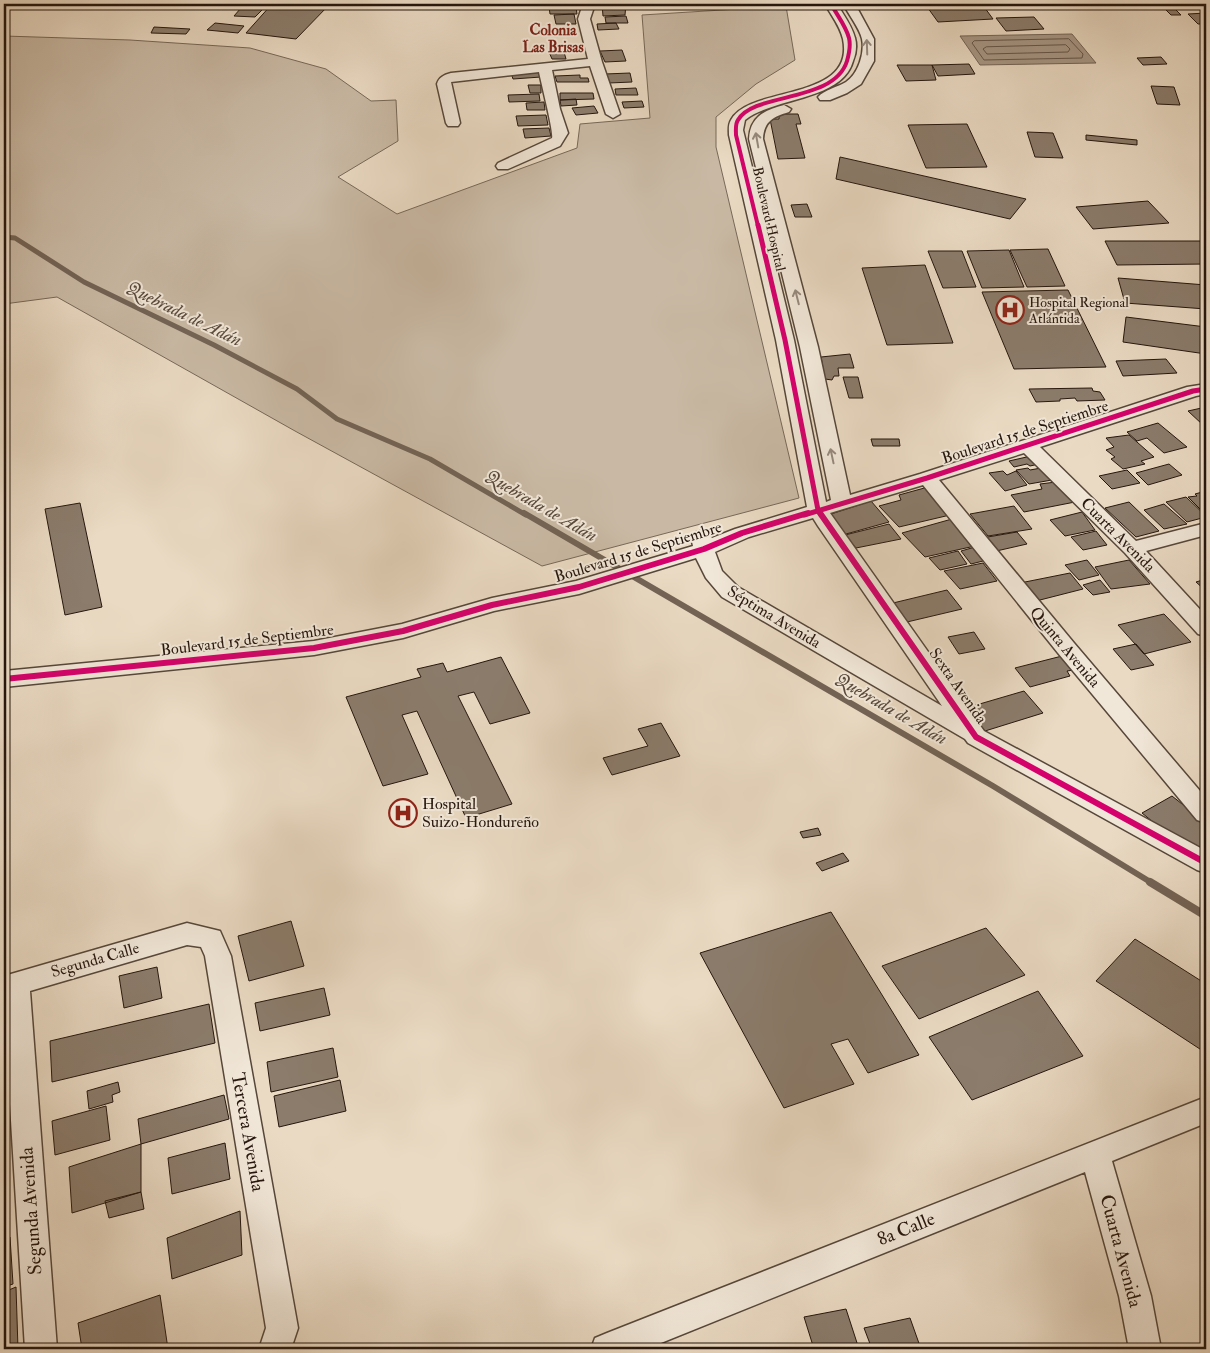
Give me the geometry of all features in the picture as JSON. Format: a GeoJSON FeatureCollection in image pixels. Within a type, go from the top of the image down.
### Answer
{"type":"FeatureCollection","features":[{"type":"Feature","properties":{"kind":"street"},"geometry":{"type":"LineString","coordinates":[[589,4],[584,19],[595,62],[613,114]]}},
{"type":"Feature","properties":{"kind":"street","name":"Boulevard Hospital"},"geometry":{"type":"LineString","coordinates":[[818,510],[785,340],[736,135],[736,124],[740,116],[751,109],[803,94],[822,86],[836,77],[848,58],[849,40],[831,4]]}},
{"type":"Feature","properties":{"kind":"street","name":"Boulevard Hospital"},"geometry":{"type":"LineString","coordinates":[[842,504],[809,347],[756,139],[755,128],[760,120],[770,114],[823,98],[842,90],[856,81],[867,62],[868,39],[849,4]]}},
{"type":"Feature","properties":{"kind":"street"},"geometry":{"type":"LineString","coordinates":[[453,123],[445,80],[463,75],[595,62]]}},
{"type":"Feature","properties":{"kind":"street"},"geometry":{"type":"LineString","coordinates":[[503,166],[555,143],[559,139],[561,133],[553,109],[545,68]]}},
{"type":"Feature","properties":{"kind":"street","name":"Boulevard 15 de Septiembre"},"geometry":{"type":"LineString","coordinates":[[4,679],[314,648],[403,631],[492,604],[552,579],[742,534],[927,478],[1193,391],[1206,389]]}},
{"type":"Feature","properties":{"kind":"street","name":"Cuarta Avenida"},"geometry":{"type":"LineString","coordinates":[[1027,445],[1132,548],[1206,629]]}},
{"type":"Feature","properties":{"kind":"street","name":"Quinta Avenida"},"geometry":{"type":"LineString","coordinates":[[927,478],[1066,648],[1206,814]]}},
{"type":"Feature","properties":{"kind":"street","name":"Sexta Avenida"},"geometry":{"type":"LineString","coordinates":[[818,510],[976,737],[1206,863]]}},
{"type":"Feature","properties":{"kind":"street"},"geometry":{"type":"LineString","coordinates":[[1132,548],[1206,529]]}},
{"type":"Feature","properties":{"kind":"street","name":"Boulevard 15 de Septiembre"},"geometry":{"type":"LineString","coordinates":[[492,604],[579,587],[657,563],[702,543]]}},
{"type":"Feature","properties":{"kind":"street","name":"Séptima Avenida"},"geometry":{"type":"LineString","coordinates":[[702,543],[710,572],[730,592],[976,737]]}},
{"type":"Feature","properties":{"kind":"street","name":"Segunda Calle"},"geometry":{"type":"LineString","coordinates":[[10,985],[187,934]]}},
{"type":"Feature","properties":{"kind":"street","name":"Tercera Avenida"},"geometry":{"type":"LineString","coordinates":[[187,934],[211,938],[218,956],[282,1328],[275,1349]]}},
{"type":"Feature","properties":{"kind":"street","name":"Segunda Avenida"},"geometry":{"type":"LineString","coordinates":[[10,985],[41,1349]]}},
{"type":"Feature","properties":{"kind":"street","name":"8a Calle"},"geometry":{"type":"LineString","coordinates":[[607,1349],[1206,1110]]}},
{"type":"Feature","properties":{"kind":"street","name":"Cuarta Avenida"},"geometry":{"type":"LineString","coordinates":[[1095,1154],[1135,1296],[1145,1349]]}},
{"type":"Feature","properties":{"kind":"shaded area"},"geometry":{"type":"Polygon","coordinates":[[[786,6],[795,60],[756,84],[716,117],[716,147],[799,498],[542,566],[295,431],[57,297],[4,304],[4,36],[130,40],[250,48],[326,69],[371,101],[396,100],[398,141],[338,177],[397,214],[577,148],[580,124],[650,118],[642,15],[786,6]]]}},
{"type":"Feature","properties":{"kind":"water"},"geometry":{"type":"Polygon","coordinates":[[[1072,34],[1096,63],[980,65],[960,36],[1072,34]]]}},
{"type":"Feature","properties":{"kind":"building"},"geometry":{"type":"Polygon","coordinates":[[[272,4],[328,6],[296,39],[246,33],[272,4]]]}},
{"type":"Feature","properties":{"kind":"building"},"geometry":{"type":"Polygon","coordinates":[[[602,4],[626,4],[625,15],[603,16],[602,4]]]}},
{"type":"Feature","properties":{"kind":"building"},"geometry":{"type":"Polygon","coordinates":[[[925,4],[982,4],[993,19],[938,22],[925,4]]]}},
{"type":"Feature","properties":{"kind":"building"},"geometry":{"type":"Polygon","coordinates":[[[549,7],[576,7],[577,14],[550,14],[549,7]]]}},
{"type":"Feature","properties":{"kind":"building"},"geometry":{"type":"Polygon","coordinates":[[[241,8],[263,9],[255,17],[234,16],[241,8]]]}},
{"type":"Feature","properties":{"kind":"building"},"geometry":{"type":"Polygon","coordinates":[[[1164,8],[1174,8],[1181,15],[1171,15],[1164,8]]]}},
{"type":"Feature","properties":{"kind":"building"},"geometry":{"type":"Polygon","coordinates":[[[1206,13],[1206,24],[1198,24],[1188,14],[1206,13]]]}},
{"type":"Feature","properties":{"kind":"building"},"geometry":{"type":"Polygon","coordinates":[[[574,14],[576,24],[556,24],[554,15],[574,14]]]}},
{"type":"Feature","properties":{"kind":"building"},"geometry":{"type":"Polygon","coordinates":[[[626,16],[628,23],[606,23],[605,17],[626,16]]]}},
{"type":"Feature","properties":{"kind":"building"},"geometry":{"type":"Polygon","coordinates":[[[1034,17],[1044,29],[1006,31],[996,18],[1034,17]]]}},
{"type":"Feature","properties":{"kind":"building"},"geometry":{"type":"Polygon","coordinates":[[[215,23],[244,26],[238,33],[207,30],[215,23]]]}},
{"type":"Feature","properties":{"kind":"building"},"geometry":{"type":"Polygon","coordinates":[[[616,23],[619,29],[598,30],[597,24],[616,23]]]}},
{"type":"Feature","properties":{"kind":"building"},"geometry":{"type":"Polygon","coordinates":[[[154,27],[190,29],[186,34],[151,33],[154,27]]]}},
{"type":"Feature","properties":{"kind":"building"},"geometry":{"type":"Polygon","coordinates":[[[622,50],[626,61],[605,62],[600,51],[622,50]]]}},
{"type":"Feature","properties":{"kind":"building"},"geometry":{"type":"Polygon","coordinates":[[[549,52],[564,52],[566,59],[552,59],[549,52]]]}},
{"type":"Feature","properties":{"kind":"building"},"geometry":{"type":"Polygon","coordinates":[[[1161,57],[1167,64],[1143,65],[1137,58],[1161,57]]]}},
{"type":"Feature","properties":{"kind":"building"},"geometry":{"type":"Polygon","coordinates":[[[969,64],[975,74],[938,76],[932,65],[969,64]]]}},
{"type":"Feature","properties":{"kind":"building"},"geometry":{"type":"Polygon","coordinates":[[[897,65],[932,65],[936,80],[906,81],[897,65]]]}},
{"type":"Feature","properties":{"kind":"building"},"geometry":{"type":"Polygon","coordinates":[[[538,71],[541,77],[513,79],[511,73],[538,71]]]}},
{"type":"Feature","properties":{"kind":"building"},"geometry":{"type":"Polygon","coordinates":[[[630,73],[632,82],[609,83],[605,74],[630,73]]]}},
{"type":"Feature","properties":{"kind":"building"},"geometry":{"type":"Polygon","coordinates":[[[580,75],[580,78],[588,78],[589,82],[557,82],[555,76],[580,75]]]}},
{"type":"Feature","properties":{"kind":"building"},"geometry":{"type":"Polygon","coordinates":[[[528,85],[541,85],[541,93],[530,93],[528,85]]]}},
{"type":"Feature","properties":{"kind":"building"},"geometry":{"type":"Polygon","coordinates":[[[1151,86],[1174,87],[1180,105],[1157,104],[1151,86]]]}},
{"type":"Feature","properties":{"kind":"building"},"geometry":{"type":"Polygon","coordinates":[[[636,88],[638,95],[616,95],[615,89],[636,88]]]}},
{"type":"Feature","properties":{"kind":"building"},"geometry":{"type":"Polygon","coordinates":[[[560,93],[593,93],[594,99],[560,100],[560,93]]]}},
{"type":"Feature","properties":{"kind":"building"},"geometry":{"type":"Polygon","coordinates":[[[539,94],[540,101],[509,102],[508,95],[539,94]]]}},
{"type":"Feature","properties":{"kind":"building"},"geometry":{"type":"Polygon","coordinates":[[[576,99],[577,105],[561,106],[560,100],[576,99]]]}},
{"type":"Feature","properties":{"kind":"building"},"geometry":{"type":"Polygon","coordinates":[[[642,101],[644,107],[624,108],[622,102],[642,101]]]}},
{"type":"Feature","properties":{"kind":"building"},"geometry":{"type":"Polygon","coordinates":[[[544,102],[545,110],[527,110],[526,103],[544,102]]]}},
{"type":"Feature","properties":{"kind":"building"},"geometry":{"type":"Polygon","coordinates":[[[594,106],[598,113],[576,115],[572,108],[594,106]]]}},
{"type":"Feature","properties":{"kind":"building"},"geometry":{"type":"Polygon","coordinates":[[[779,114],[798,114],[801,124],[796,124],[805,158],[778,159],[770,119],[779,119],[779,114]]]}},
{"type":"Feature","properties":{"kind":"building"},"geometry":{"type":"Polygon","coordinates":[[[546,115],[548,125],[518,126],[516,116],[546,115]]]}},
{"type":"Feature","properties":{"kind":"building"},"geometry":{"type":"Polygon","coordinates":[[[967,124],[987,167],[926,168],[908,125],[967,124]]]}},
{"type":"Feature","properties":{"kind":"building"},"geometry":{"type":"Polygon","coordinates":[[[549,128],[551,136],[525,138],[523,129],[549,128]]]}},
{"type":"Feature","properties":{"kind":"building"},"geometry":{"type":"Polygon","coordinates":[[[1027,132],[1053,133],[1063,158],[1035,157],[1027,132]]]}},
{"type":"Feature","properties":{"kind":"building"},"geometry":{"type":"Polygon","coordinates":[[[1086,135],[1137,140],[1137,145],[1086,140],[1086,135]]]}},
{"type":"Feature","properties":{"kind":"building"},"geometry":{"type":"Polygon","coordinates":[[[840,157],[1026,199],[1010,219],[836,179],[840,157]]]}},
{"type":"Feature","properties":{"kind":"building"},"geometry":{"type":"Polygon","coordinates":[[[1148,201],[1169,223],[1093,229],[1076,207],[1148,201]]]}},
{"type":"Feature","properties":{"kind":"building"},"geometry":{"type":"Polygon","coordinates":[[[807,204],[812,217],[795,217],[791,205],[807,204]]]}},
{"type":"Feature","properties":{"kind":"building"},"geometry":{"type":"Polygon","coordinates":[[[1105,241],[1201,241],[1206,250],[1206,264],[1117,265],[1105,241]]]}},
{"type":"Feature","properties":{"kind":"building"},"geometry":{"type":"Polygon","coordinates":[[[1048,249],[1065,286],[1027,287],[1010,250],[1048,249]]]}},
{"type":"Feature","properties":{"kind":"building"},"geometry":{"type":"Polygon","coordinates":[[[1009,250],[1024,287],[982,288],[967,251],[1009,250]]]}},
{"type":"Feature","properties":{"kind":"building"},"geometry":{"type":"Polygon","coordinates":[[[928,251],[962,251],[976,287],[943,288],[928,251]]]}},
{"type":"Feature","properties":{"kind":"building"},"geometry":{"type":"Polygon","coordinates":[[[925,265],[953,343],[887,345],[862,268],[925,265]]]}},
{"type":"Feature","properties":{"kind":"building"},"geometry":{"type":"Polygon","coordinates":[[[1118,278],[1206,285],[1206,309],[1125,303],[1118,278]]]}},
{"type":"Feature","properties":{"kind":"building"},"geometry":{"type":"Polygon","coordinates":[[[1068,290],[1106,367],[1014,369],[982,292],[1068,290]]]}},
{"type":"Feature","properties":{"kind":"building"},"geometry":{"type":"Polygon","coordinates":[[[1126,317],[1206,327],[1206,354],[1123,342],[1126,317]]]}},
{"type":"Feature","properties":{"kind":"building"},"geometry":{"type":"Polygon","coordinates":[[[850,354],[854,368],[838,368],[839,376],[834,376],[832,380],[825,379],[821,357],[850,354]]]}},
{"type":"Feature","properties":{"kind":"building"},"geometry":{"type":"Polygon","coordinates":[[[1166,359],[1177,373],[1123,376],[1116,361],[1166,359]]]}},
{"type":"Feature","properties":{"kind":"building"},"geometry":{"type":"Polygon","coordinates":[[[843,377],[858,377],[863,398],[849,398],[843,377]]]}},
{"type":"Feature","properties":{"kind":"building"},"geometry":{"type":"Polygon","coordinates":[[[1092,388],[1093,391],[1100,392],[1105,400],[1077,401],[1075,398],[1036,402],[1029,389],[1092,388]]]}},
{"type":"Feature","properties":{"kind":"building"},"geometry":{"type":"Polygon","coordinates":[[[1206,407],[1206,424],[1203,425],[1188,411],[1206,407]]]}},
{"type":"Feature","properties":{"kind":"building"},"geometry":{"type":"Polygon","coordinates":[[[1158,423],[1187,447],[1164,453],[1147,438],[1137,441],[1127,432],[1158,423]]]}},
{"type":"Feature","properties":{"kind":"building"},"geometry":{"type":"Polygon","coordinates":[[[1129,435],[1154,457],[1141,461],[1145,464],[1123,469],[1111,459],[1115,457],[1106,450],[1114,447],[1106,438],[1129,435]]]}},
{"type":"Feature","properties":{"kind":"building"},"geometry":{"type":"Polygon","coordinates":[[[871,439],[899,439],[900,446],[873,446],[871,439]]]}},
{"type":"Feature","properties":{"kind":"building"},"geometry":{"type":"Polygon","coordinates":[[[1031,456],[1039,464],[1014,467],[1009,461],[1031,456]]]}},
{"type":"Feature","properties":{"kind":"building"},"geometry":{"type":"Polygon","coordinates":[[[1169,464],[1182,475],[1148,485],[1136,473],[1169,464]]]}},
{"type":"Feature","properties":{"kind":"building"},"geometry":{"type":"Polygon","coordinates":[[[1028,468],[1030,470],[1041,468],[1052,480],[1029,484],[1016,470],[1028,468]]]}},
{"type":"Feature","properties":{"kind":"building"},"geometry":{"type":"Polygon","coordinates":[[[1127,470],[1140,483],[1112,489],[1099,476],[1127,470]]]}},
{"type":"Feature","properties":{"kind":"building"},"geometry":{"type":"Polygon","coordinates":[[[1003,471],[1007,475],[1016,471],[1027,485],[1005,491],[989,473],[1003,471]]]}},
{"type":"Feature","properties":{"kind":"building"},"geometry":{"type":"Polygon","coordinates":[[[1056,482],[1075,502],[1024,512],[1011,495],[1042,489],[1040,484],[1056,482]]]}},
{"type":"Feature","properties":{"kind":"building"},"geometry":{"type":"Polygon","coordinates":[[[928,487],[950,515],[899,527],[879,506],[901,500],[899,495],[928,487]]]}},
{"type":"Feature","properties":{"kind":"building"},"geometry":{"type":"Polygon","coordinates":[[[1206,491],[1206,515],[1188,497],[1197,496],[1195,494],[1206,491]]]}},
{"type":"Feature","properties":{"kind":"building"},"geometry":{"type":"Polygon","coordinates":[[[1186,497],[1206,517],[1187,522],[1166,502],[1186,497]]]}},
{"type":"Feature","properties":{"kind":"building"},"geometry":{"type":"Polygon","coordinates":[[[871,501],[889,522],[846,534],[828,515],[871,501]]]}},
{"type":"Feature","properties":{"kind":"building"},"geometry":{"type":"Polygon","coordinates":[[[1129,502],[1159,531],[1136,537],[1105,508],[1129,502]]]}},
{"type":"Feature","properties":{"kind":"building"},"geometry":{"type":"Polygon","coordinates":[[[80,503],[102,607],[65,615],[45,509],[80,503]]]}},
{"type":"Feature","properties":{"kind":"building"},"geometry":{"type":"Polygon","coordinates":[[[1164,504],[1187,524],[1164,529],[1144,510],[1164,504]]]}},
{"type":"Feature","properties":{"kind":"building"},"geometry":{"type":"Polygon","coordinates":[[[1014,506],[1032,529],[988,536],[970,514],[1014,506]]]}},
{"type":"Feature","properties":{"kind":"building"},"geometry":{"type":"Polygon","coordinates":[[[1082,512],[1095,530],[1065,536],[1050,520],[1082,512]]]}},
{"type":"Feature","properties":{"kind":"building"},"geometry":{"type":"Polygon","coordinates":[[[952,519],[975,546],[925,557],[902,533],[952,519]]]}},
{"type":"Feature","properties":{"kind":"building"},"geometry":{"type":"Polygon","coordinates":[[[889,524],[901,539],[856,548],[845,535],[889,524]]]}},
{"type":"Feature","properties":{"kind":"building"},"geometry":{"type":"Polygon","coordinates":[[[1096,531],[1107,545],[1083,550],[1071,537],[1096,531]]]}},
{"type":"Feature","properties":{"kind":"building"},"geometry":{"type":"Polygon","coordinates":[[[1017,532],[1027,544],[992,552],[982,538],[1017,532]]]}},
{"type":"Feature","properties":{"kind":"building"},"geometry":{"type":"Polygon","coordinates":[[[975,547],[987,560],[971,564],[961,551],[975,547]]]}},
{"type":"Feature","properties":{"kind":"building"},"geometry":{"type":"Polygon","coordinates":[[[958,551],[967,564],[940,570],[929,558],[958,551]]]}},
{"type":"Feature","properties":{"kind":"building"},"geometry":{"type":"Polygon","coordinates":[[[1087,560],[1099,575],[1079,580],[1065,565],[1087,560]]]}},
{"type":"Feature","properties":{"kind":"building"},"geometry":{"type":"Polygon","coordinates":[[[1129,560],[1150,584],[1111,589],[1095,567],[1129,560]]]}},
{"type":"Feature","properties":{"kind":"building"},"geometry":{"type":"Polygon","coordinates":[[[983,563],[997,581],[960,589],[944,571],[983,563]]]}},
{"type":"Feature","properties":{"kind":"building"},"geometry":{"type":"Polygon","coordinates":[[[1070,573],[1083,589],[1036,601],[1020,583],[1070,573]]]}},
{"type":"Feature","properties":{"kind":"building"},"geometry":{"type":"Polygon","coordinates":[[[1206,579],[1206,591],[1196,582],[1206,579]]]}},
{"type":"Feature","properties":{"kind":"building"},"geometry":{"type":"Polygon","coordinates":[[[1100,580],[1110,592],[1093,595],[1083,585],[1100,580]]]}},
{"type":"Feature","properties":{"kind":"building"},"geometry":{"type":"Polygon","coordinates":[[[947,590],[962,609],[907,622],[893,603],[947,590]]]}},
{"type":"Feature","properties":{"kind":"building"},"geometry":{"type":"Polygon","coordinates":[[[1164,614],[1191,642],[1144,654],[1118,625],[1164,614]]]}},
{"type":"Feature","properties":{"kind":"building"},"geometry":{"type":"Polygon","coordinates":[[[974,632],[985,649],[959,654],[948,637],[974,632]]]}},
{"type":"Feature","properties":{"kind":"building"},"geometry":{"type":"Polygon","coordinates":[[[1136,644],[1154,665],[1131,670],[1113,649],[1136,644]]]}},
{"type":"Feature","properties":{"kind":"building"},"geometry":{"type":"Polygon","coordinates":[[[1062,656],[1074,670],[1067,671],[1070,676],[1030,687],[1015,668],[1062,656]]]}},
{"type":"Feature","properties":{"kind":"building"},"geometry":{"type":"Polygon","coordinates":[[[501,657],[530,713],[490,724],[474,692],[458,696],[512,804],[466,818],[417,711],[402,715],[428,774],[383,786],[346,697],[421,677],[417,669],[443,663],[447,672],[501,657]]]}},
{"type":"Feature","properties":{"kind":"building"},"geometry":{"type":"Polygon","coordinates":[[[1024,691],[1043,713],[985,731],[966,708],[1024,691]]]}},
{"type":"Feature","properties":{"kind":"building"},"geometry":{"type":"Polygon","coordinates":[[[661,723],[680,756],[612,775],[603,758],[648,746],[638,729],[661,723]]]}},
{"type":"Feature","properties":{"kind":"building"},"geometry":{"type":"Polygon","coordinates":[[[1172,796],[1206,823],[1206,843],[1190,852],[1142,813],[1172,796]]]}},
{"type":"Feature","properties":{"kind":"building"},"geometry":{"type":"Polygon","coordinates":[[[818,828],[821,835],[803,838],[800,832],[818,828]]]}},
{"type":"Feature","properties":{"kind":"building"},"geometry":{"type":"Polygon","coordinates":[[[843,853],[849,861],[822,871],[816,863],[843,853]]]}},
{"type":"Feature","properties":{"kind":"building"},"geometry":{"type":"Polygon","coordinates":[[[831,912],[919,1055],[868,1073],[848,1039],[831,1044],[854,1084],[784,1108],[700,953],[831,912]]]}},
{"type":"Feature","properties":{"kind":"building"},"geometry":{"type":"Polygon","coordinates":[[[291,921],[304,966],[249,981],[238,936],[291,921]]]}},
{"type":"Feature","properties":{"kind":"building"},"geometry":{"type":"Polygon","coordinates":[[[986,928],[1025,975],[919,1019],[882,966],[986,928]]]}},
{"type":"Feature","properties":{"kind":"building"},"geometry":{"type":"Polygon","coordinates":[[[1135,939],[1206,984],[1206,1053],[1096,981],[1135,939]]]}},
{"type":"Feature","properties":{"kind":"building"},"geometry":{"type":"Polygon","coordinates":[[[157,967],[162,998],[124,1008],[119,976],[157,967]]]}},
{"type":"Feature","properties":{"kind":"building"},"geometry":{"type":"Polygon","coordinates":[[[324,988],[330,1015],[260,1031],[255,1003],[324,988]]]}},
{"type":"Feature","properties":{"kind":"building"},"geometry":{"type":"Polygon","coordinates":[[[1038,991],[1083,1056],[972,1100],[929,1037],[1038,991]]]}},
{"type":"Feature","properties":{"kind":"building"},"geometry":{"type":"Polygon","coordinates":[[[209,1004],[215,1043],[52,1082],[50,1041],[209,1004]]]}},
{"type":"Feature","properties":{"kind":"building"},"geometry":{"type":"Polygon","coordinates":[[[333,1048],[338,1077],[271,1092],[267,1062],[333,1048]]]}},
{"type":"Feature","properties":{"kind":"building"},"geometry":{"type":"Polygon","coordinates":[[[340,1080],[346,1111],[279,1127],[274,1096],[340,1080]]]}},
{"type":"Feature","properties":{"kind":"building"},"geometry":{"type":"Polygon","coordinates":[[[118,1082],[120,1092],[112,1095],[113,1102],[89,1109],[87,1091],[118,1082]]]}},
{"type":"Feature","properties":{"kind":"building"},"geometry":{"type":"Polygon","coordinates":[[[224,1095],[229,1119],[141,1144],[138,1119],[224,1095]]]}},
{"type":"Feature","properties":{"kind":"building"},"geometry":{"type":"Polygon","coordinates":[[[106,1106],[110,1140],[55,1155],[52,1121],[106,1106]]]}},
{"type":"Feature","properties":{"kind":"building"},"geometry":{"type":"Polygon","coordinates":[[[225,1143],[230,1179],[172,1194],[168,1158],[225,1143]]]}},
{"type":"Feature","properties":{"kind":"building"},"geometry":{"type":"Polygon","coordinates":[[[141,1144],[141,1192],[72,1213],[69,1167],[141,1144]]]}},
{"type":"Feature","properties":{"kind":"building"},"geometry":{"type":"Polygon","coordinates":[[[141,1192],[144,1209],[109,1218],[105,1201],[141,1192]]]}},
{"type":"Feature","properties":{"kind":"building"},"geometry":{"type":"Polygon","coordinates":[[[240,1211],[242,1255],[172,1279],[167,1238],[240,1211]]]}},
{"type":"Feature","properties":{"kind":"building"},"geometry":{"type":"Polygon","coordinates":[[[10,1237],[13,1284],[4,1287],[4,1240],[10,1237]]]}},
{"type":"Feature","properties":{"kind":"building"},"geometry":{"type":"Polygon","coordinates":[[[16,1287],[18,1349],[4,1349],[4,1292],[16,1287]]]}},
{"type":"Feature","properties":{"kind":"building"},"geometry":{"type":"Polygon","coordinates":[[[160,1295],[168,1349],[82,1349],[78,1323],[160,1295]]]}},
{"type":"Feature","properties":{"kind":"building"},"geometry":{"type":"Polygon","coordinates":[[[846,1309],[859,1349],[814,1349],[804,1317],[846,1309]]]}},
{"type":"Feature","properties":{"kind":"building"},"geometry":{"type":"Polygon","coordinates":[[[910,1318],[921,1349],[872,1349],[864,1328],[910,1318]]]}},
{"type":"Feature","properties":{"kind":"waterway","name":"Quebrada de Adán"},"geometry":{"type":"LineString","coordinates":[[4,237],[15,238],[84,282],[214,345],[297,389],[337,419],[430,459],[526,515]]}},
{"type":"Feature","properties":{"kind":"waterway","name":"Quebrada de Adán"},"geometry":{"type":"LineString","coordinates":[[524,513],[993,786],[1152,883]]}},
{"type":"Feature","properties":{"kind":"waterway","name":"Quebrada de Adán"},"geometry":{"type":"LineString","coordinates":[[1150,882],[1206,916]]}},
{"type":"Feature","properties":{"kind":"cycle path"},"geometry":{"type":"LineString","coordinates":[[831,4],[849,38],[849,54],[845,69],[834,80],[819,88],[750,110],[738,119],[736,128],[736,135],[785,340],[818,510],[976,737],[1206,863]]}},
{"type":"Feature","properties":{"kind":"cycle path"},"geometry":{"type":"LineString","coordinates":[[4,679],[314,648],[403,631],[492,605],[579,587],[704,549],[742,533],[927,478],[1193,391],[1206,389]]}},
{"type":"Feature","properties":{"kind":"place","name":"Hospital Regional Atlántida"},"geometry":{"type":"Point","coordinates":[1010,310]}},
{"type":"Feature","properties":{"kind":"place","name":"Hospital Suizo-Hondureño"},"geometry":{"type":"Point","coordinates":[403,813]}},
{"type":"Feature","properties":{"kind":"district","name":"Colonia Las Brisas"},"geometry":{"type":"Point","coordinates":[553,38]}}]}
